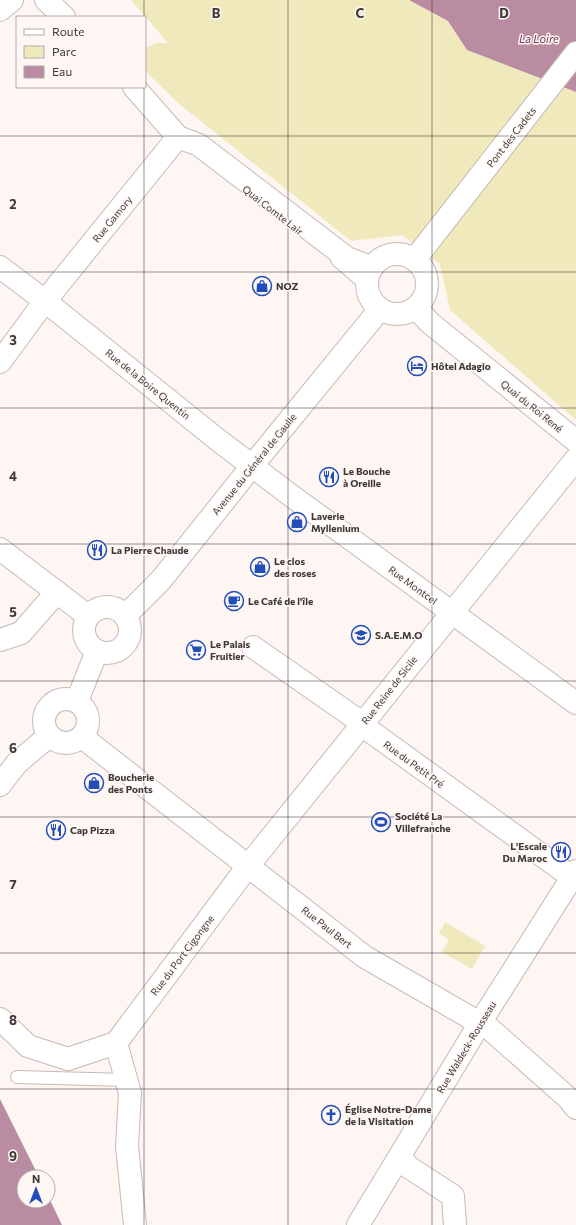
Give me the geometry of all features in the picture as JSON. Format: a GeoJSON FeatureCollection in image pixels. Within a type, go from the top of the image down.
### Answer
{"type":"FeatureCollection","features":[{"type":"Feature","properties":{"kind":"street"},"geometry":{"type":"LineString","coordinates":[[0,10],[12,0]]}},
{"type":"Feature","properties":{"kind":"street"},"geometry":{"type":"LineString","coordinates":[[46,0],[63,16]]}},
{"type":"Feature","properties":{"kind":"street","name":"Pont des Cadets"},"geometry":{"type":"LineString","coordinates":[[415,259],[576,53]]}},
{"type":"Feature","properties":{"kind":"street","name":"Quai Comte Lair"},"geometry":{"type":"LineString","coordinates":[[135,88],[178,136],[199,145],[370,277]]}},
{"type":"Feature","properties":{"kind":"street","name":"Rue Gamory"},"geometry":{"type":"LineString","coordinates":[[0,362],[45,301],[178,136]]}},
{"type":"Feature","properties":{"kind":"street"},"geometry":{"type":"LineString","coordinates":[[406,255],[415,259],[424,270],[428,283],[422,302],[416,308],[407,313],[389,313],[380,309],[369,295],[370,277],[378,260],[387,256],[406,255]]}},
{"type":"Feature","properties":{"kind":"street","name":"Rue de la Boire Quentin"},"geometry":{"type":"LineString","coordinates":[[0,267],[45,301],[252,466]]}},
{"type":"Feature","properties":{"kind":"street","name":"Quai du Roi René"},"geometry":{"type":"LineString","coordinates":[[416,308],[430,323],[576,441]]}},
{"type":"Feature","properties":{"kind":"street","name":"Avenue du Général de Gaulle"},"geometry":{"type":"LineString","coordinates":[[125,616],[161,580],[380,309]]}},
{"type":"Feature","properties":{"kind":"street","name":"Rue Reine de Sicile"},"geometry":{"type":"LineString","coordinates":[[248,866],[451,612],[576,459]]}},
{"type":"Feature","properties":{"kind":"street","name":"Rue Montcel"},"geometry":{"type":"LineString","coordinates":[[252,466],[576,703]]}},
{"type":"Feature","properties":{"kind":"street"},"geometry":{"type":"LineString","coordinates":[[0,549],[88,616]]}},
{"type":"Feature","properties":{"kind":"street"},"geometry":{"type":"LineString","coordinates":[[0,640],[21,633],[57,592]]}},
{"type":"Feature","properties":{"kind":"street"},"geometry":{"type":"LineString","coordinates":[[107,607],[120,611],[125,616],[129,624],[130,633],[122,648],[110,652],[97,651],[86,640],[84,632],[85,624],[88,616],[93,611],[107,607]]}},
{"type":"Feature","properties":{"kind":"street","name":"Rue du Petit Pré"},"geometry":{"type":"LineString","coordinates":[[253,647],[575,876]]}},
{"type":"Feature","properties":{"kind":"street"},"geometry":{"type":"LineString","coordinates":[[77,701],[97,651]]}},
{"type":"Feature","properties":{"kind":"street"},"geometry":{"type":"LineString","coordinates":[[61,699],[77,701],[82,705],[88,718],[88,724],[82,737],[74,742],[65,743],[56,741],[49,736],[45,729],[43,721],[44,714],[48,707],[61,699]]}},
{"type":"Feature","properties":{"kind":"street"},"geometry":{"type":"LineString","coordinates":[[0,785],[17,763],[49,736]]}},
{"type":"Feature","properties":{"kind":"street","name":"Rue Paul Bert"},"geometry":{"type":"LineString","coordinates":[[82,737],[365,957],[490,1030],[568,1098],[576,1108]]}},
{"type":"Feature","properties":{"kind":"street","name":"Rue du Port Cigongne"},"geometry":{"type":"LineString","coordinates":[[116,1044],[248,866]]}},
{"type":"Feature","properties":{"kind":"street","name":"Rue Waldeck-Rousseau"},"geometry":{"type":"LineString","coordinates":[[358,1225],[480,1023],[575,876]]}},
{"type":"Feature","properties":{"kind":"street"},"geometry":{"type":"LineString","coordinates":[[0,1019],[28,1046],[68,1059],[116,1044],[130,1093],[127,1146],[136,1225]]}},
{"type":"Feature","properties":{"kind":"street"},"geometry":{"type":"LineString","coordinates":[[401,1156],[407,1166],[453,1196],[455,1225]]}},
{"type":"Feature","properties":{"kind":"lane"},"geometry":{"type":"LineString","coordinates":[[17,1077],[127,1080]]}},
{"type":"Feature","properties":{"kind":"green space"},"geometry":{"type":"Polygon","coordinates":[[[131,0],[409,0],[448,21],[467,50],[576,92],[576,420],[450,310],[440,264],[402,235],[351,241],[178,103],[146,72],[146,48],[157,43],[168,43],[131,0]]]}},
{"type":"Feature","properties":{"kind":"green space"},"geometry":{"type":"Polygon","coordinates":[[[445,922],[485,946],[472,969],[442,952],[449,939],[439,934],[445,922]]]}},
{"type":"Feature","properties":{"kind":"water","name":"La Loire"},"geometry":{"type":"Polygon","coordinates":[[[409,0],[576,0],[576,92],[467,50],[448,21],[409,0]]]}},
{"type":"Feature","properties":{"kind":"water"},"geometry":{"type":"Polygon","coordinates":[[[0,1099],[35,1169],[16,1169],[16,1209],[54,1209],[62,1225],[0,1225],[0,1099]]]}},
{"type":"Feature","properties":{"kind":"place","name":"NOZ"},"geometry":{"type":"Point","coordinates":[262,286]}},
{"type":"Feature","properties":{"kind":"place","name":"Hôtel Adagio"},"geometry":{"type":"Point","coordinates":[417,366]}},
{"type":"Feature","properties":{"kind":"place","name":"Le Bouche à Oreille"},"geometry":{"type":"Point","coordinates":[329,477]}},
{"type":"Feature","properties":{"kind":"place","name":"Laverie Myllenium"},"geometry":{"type":"Point","coordinates":[297,522]}},
{"type":"Feature","properties":{"kind":"place","name":"La Pierre Chaude"},"geometry":{"type":"Point","coordinates":[97,550]}},
{"type":"Feature","properties":{"kind":"place","name":"Le clos des roses"},"geometry":{"type":"Point","coordinates":[260,567]}},
{"type":"Feature","properties":{"kind":"place","name":"Le Café de l'île"},"geometry":{"type":"Point","coordinates":[234,601]}},
{"type":"Feature","properties":{"kind":"place","name":"S.A.E.M.O"},"geometry":{"type":"Point","coordinates":[361,635]}},
{"type":"Feature","properties":{"kind":"place","name":"Le Palais Fruitier"},"geometry":{"type":"Point","coordinates":[196,650]}},
{"type":"Feature","properties":{"kind":"place","name":"Boucherie des Ponts"},"geometry":{"type":"Point","coordinates":[94,783]}},
{"type":"Feature","properties":{"kind":"place","name":"Société La Villefranche"},"geometry":{"type":"Point","coordinates":[381,822]}},
{"type":"Feature","properties":{"kind":"place","name":"Cap Pizza"},"geometry":{"type":"Point","coordinates":[56,830]}},
{"type":"Feature","properties":{"kind":"place","name":"L'Escale Du Maroc"},"geometry":{"type":"Point","coordinates":[561,852]}},
{"type":"Feature","properties":{"kind":"place","name":"Église Notre-Dame de la Visitation"},"geometry":{"type":"Point","coordinates":[331,1115]}}]}
